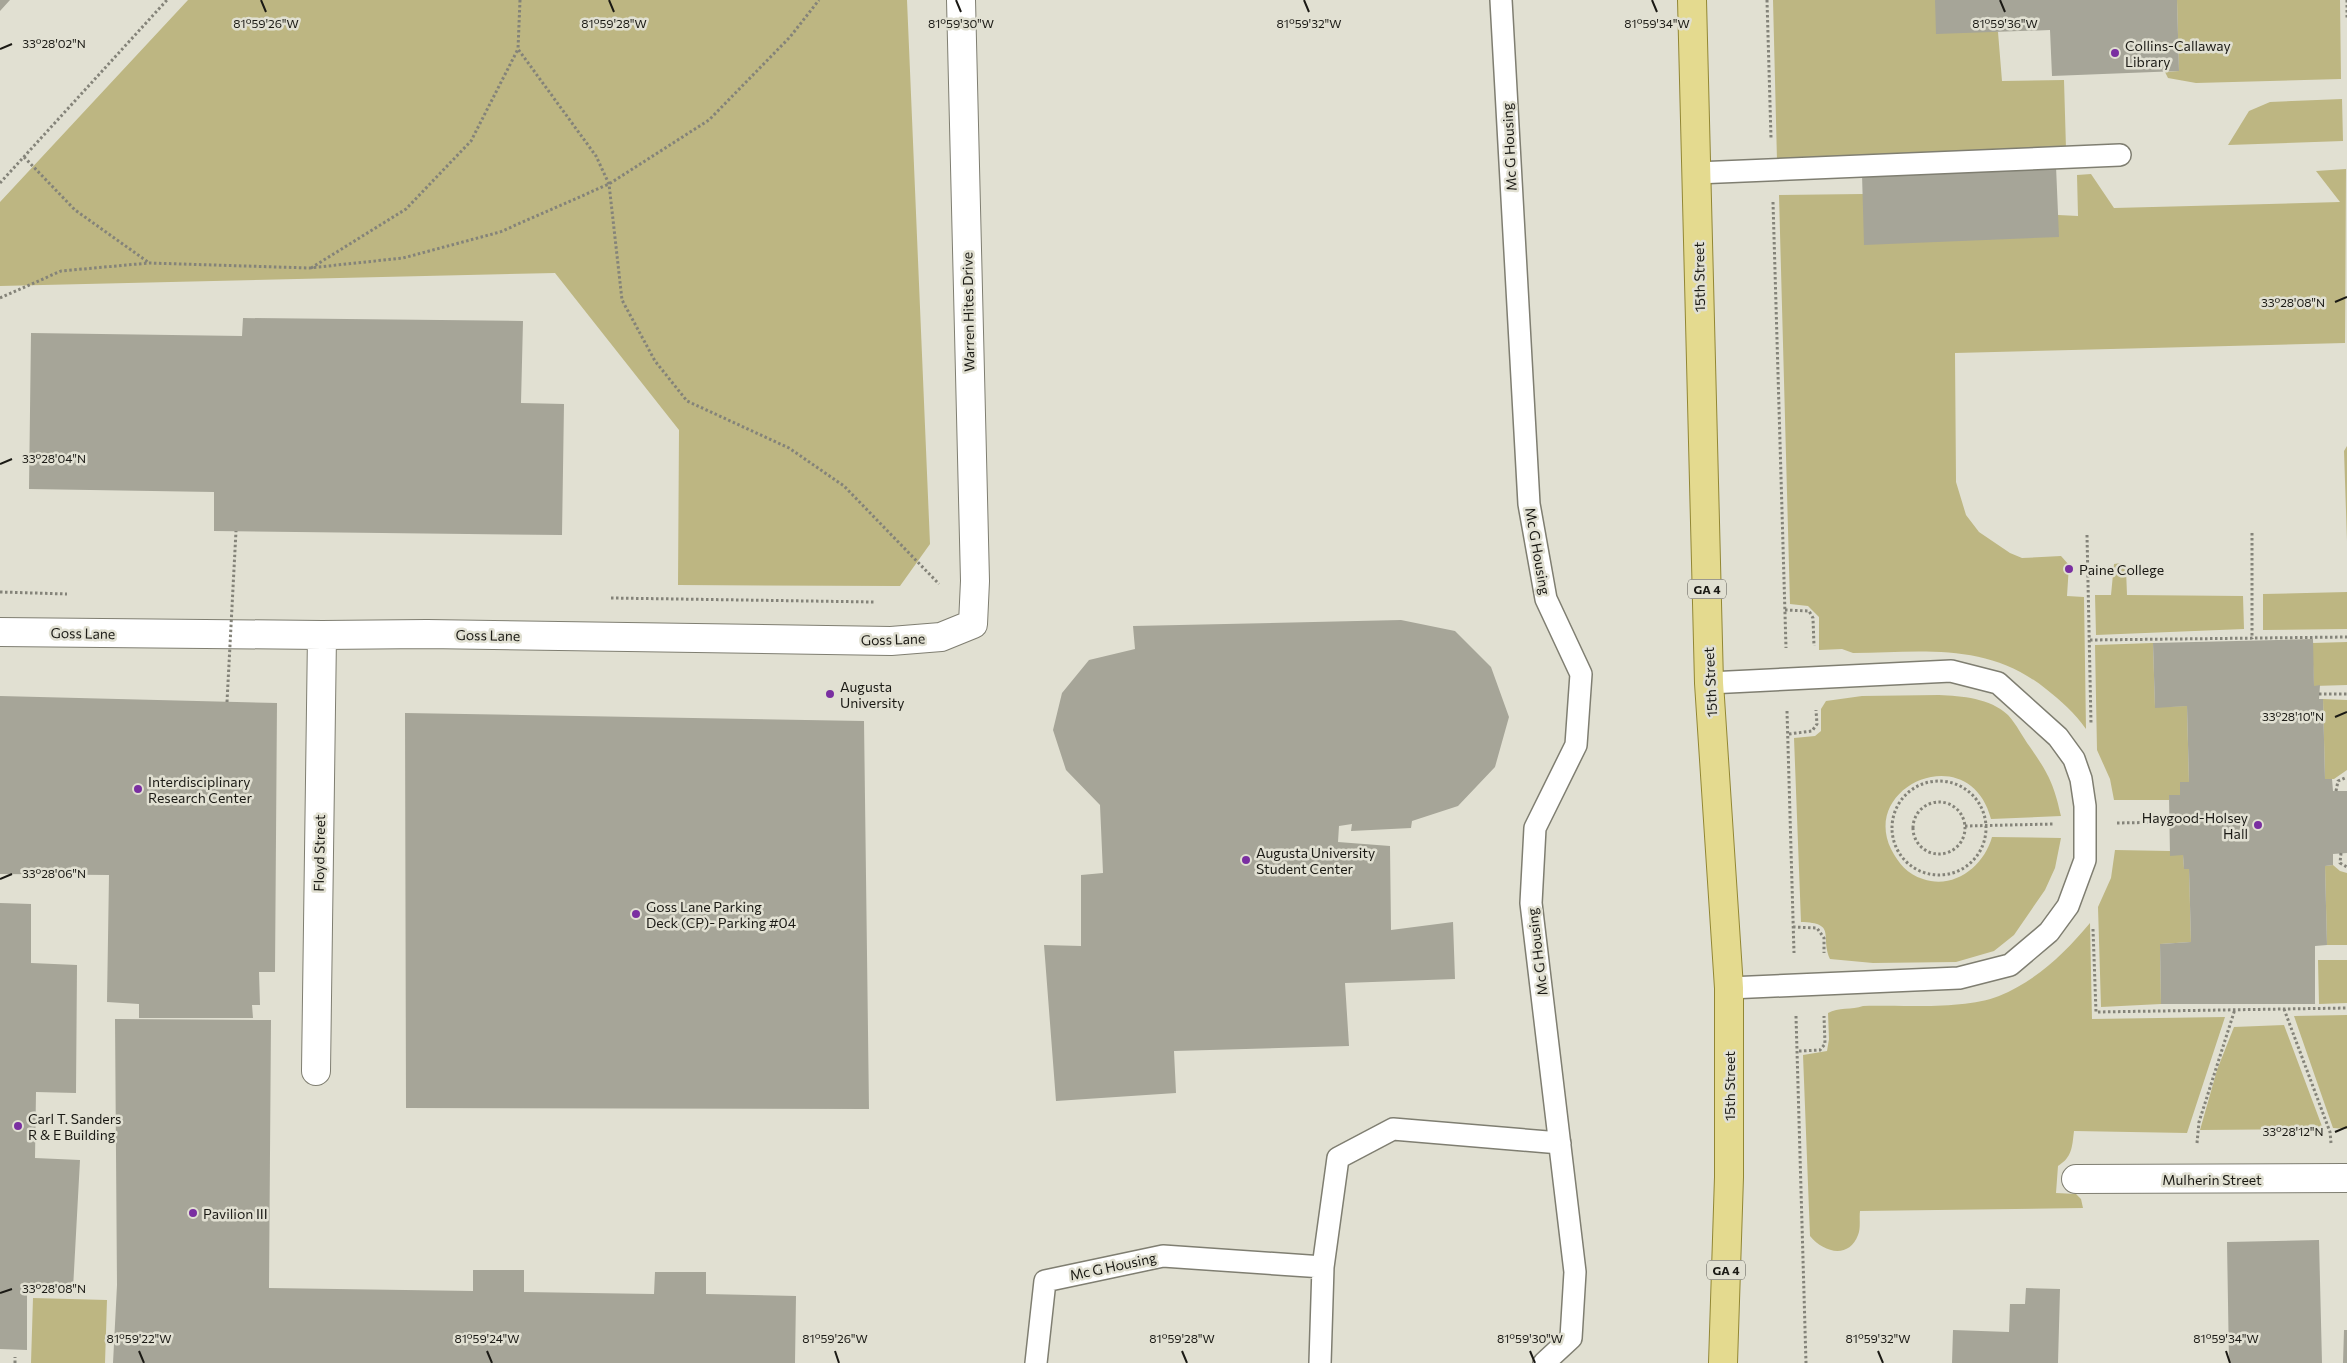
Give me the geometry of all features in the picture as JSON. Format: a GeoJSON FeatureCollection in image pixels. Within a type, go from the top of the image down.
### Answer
{"type":"FeatureCollection","features":[{"type":"Feature","properties":{"kind":"main road","name":"15th Street"},"geometry":{"type":"LineString","coordinates":[[1692,0],[1709,683],[1729,988],[1729,1178],[1723,1363]]}},
{"type":"Feature","properties":{"kind":"street","name":"Warren Hites Drive"},"geometry":{"type":"LineString","coordinates":[[961,0],[975,581],[973,624]]}},
{"type":"Feature","properties":{"kind":"street","name":"Goss Lane"},"geometry":{"type":"LineString","coordinates":[[0,632],[427,634],[891,641],[941,637],[973,624]]}},
{"type":"Feature","properties":{"kind":"street","name":"Floyd Street"},"geometry":{"type":"LineString","coordinates":[[316,1071],[322,635]]}},
{"type":"Feature","properties":{"kind":"street","name":"Mulherin Street"},"geometry":{"type":"LineString","coordinates":[[2076,1179],[2340,1178]]}},
{"type":"Feature","properties":{"kind":"lane","name":"Mc G Housing"},"geometry":{"type":"LineString","coordinates":[[1501,0],[1529,504],[1546,599],[1581,674],[1576,745],[1535,828],[1532,893],[1575,1272],[1571,1338],[1544,1363]]}},
{"type":"Feature","properties":{"kind":"lane"},"geometry":{"type":"LineString","coordinates":[[1696,173],[2120,155]]}},
{"type":"Feature","properties":{"kind":"lane"},"geometry":{"type":"LineString","coordinates":[[1709,683],[1951,671],[1998,683],[2036,716],[2064,745],[2074,759],[2086,806],[2085,860],[2068,906],[2049,932],[2010,965],[1959,978],[1729,988]]}},
{"type":"Feature","properties":{"kind":"lane"},"geometry":{"type":"LineString","coordinates":[[1320,1363],[1323,1268],[1338,1158],[1393,1129],[1560,1143]]}},
{"type":"Feature","properties":{"kind":"lane","name":"Mc G Housing"},"geometry":{"type":"LineString","coordinates":[[1036,1363],[1045,1281],[1163,1256],[1323,1268]]}},
{"type":"Feature","properties":{"kind":"path"},"geometry":{"type":"LineString","coordinates":[[0,183],[167,0]]}},
{"type":"Feature","properties":{"kind":"path"},"geometry":{"type":"LineString","coordinates":[[309,268],[406,208],[471,141],[518,49],[520,0]]}},
{"type":"Feature","properties":{"kind":"path"},"geometry":{"type":"LineString","coordinates":[[0,298],[61,271],[148,263],[309,268],[403,258],[500,232],[609,184],[709,120],[790,37],[819,0]]}},
{"type":"Feature","properties":{"kind":"path"},"geometry":{"type":"LineString","coordinates":[[2347,0],[2347,19]]}},
{"type":"Feature","properties":{"kind":"path"},"geometry":{"type":"LineString","coordinates":[[518,49],[596,156],[609,184],[622,300],[655,361],[687,401],[790,448],[844,486],[943,589]]}},
{"type":"Feature","properties":{"kind":"path"},"geometry":{"type":"LineString","coordinates":[[24,157],[76,210],[148,263]]}},
{"type":"Feature","properties":{"kind":"path"},"geometry":{"type":"LineString","coordinates":[[227,702],[236,531]]}},
{"type":"Feature","properties":{"kind":"path"},"geometry":{"type":"LineString","coordinates":[[2252,533],[2252,638]]}},
{"type":"Feature","properties":{"kind":"path"},"geometry":{"type":"LineString","coordinates":[[2087,535],[2091,728]]}},
{"type":"Feature","properties":{"kind":"path"},"geometry":{"type":"LineString","coordinates":[[0,592],[73,594]]}},
{"type":"Feature","properties":{"kind":"path"},"geometry":{"type":"LineString","coordinates":[[228,596],[238,596]]}},
{"type":"Feature","properties":{"kind":"path"},"geometry":{"type":"LineString","coordinates":[[610,598],[880,602]]}},
{"type":"Feature","properties":{"kind":"path"},"geometry":{"type":"LineString","coordinates":[[2090,640],[2347,637]]}},
{"type":"Feature","properties":{"kind":"path"},"geometry":{"type":"LineString","coordinates":[[2319,694],[2347,694]]}},
{"type":"Feature","properties":{"kind":"path"},"geometry":{"type":"LineString","coordinates":[[2336,791],[2338,781],[2347,777]]}},
{"type":"Feature","properties":{"kind":"path"},"geometry":{"type":"LineString","coordinates":[[1943,781],[1964,788],[1976,798],[1984,811],[1987,826],[1985,842],[1977,856],[1966,868],[1951,874],[1935,876],[1919,872],[1901,857],[1896,850],[1892,835],[1892,818],[1898,805],[1908,792],[1921,784],[1943,781]]}},
{"type":"Feature","properties":{"kind":"path"},"geometry":{"type":"LineString","coordinates":[[1945,803],[1959,812],[1963,819],[1965,835],[1954,850],[1946,853],[1928,852],[1916,839],[1914,822],[1923,808],[1930,805],[1945,803]]}},
{"type":"Feature","properties":{"kind":"path"},"geometry":{"type":"LineString","coordinates":[[2341,853],[2340,863],[2347,867]]}},
{"type":"Feature","properties":{"kind":"path"},"geometry":{"type":"LineString","coordinates":[[2093,923],[2096,1012],[2347,1008]]}},
{"type":"Feature","properties":{"kind":"path"},"geometry":{"type":"LineString","coordinates":[[2194,1179],[2198,1122],[2235,1009]]}},
{"type":"Feature","properties":{"kind":"path"},"geometry":{"type":"LineString","coordinates":[[2284,1009],[2330,1132],[2340,1178]]}},
{"type":"Feature","properties":{"kind":"path"},"geometry":{"type":"LineString","coordinates":[[15,1358],[15,1363]]}},
{"type":"Feature","properties":{"kind":"shaded area"},"geometry":{"type":"Polygon","coordinates":[[[188,0],[907,0],[930,544],[900,586],[678,585],[679,430],[555,273],[0,286],[0,202],[188,0]]]}},
{"type":"Feature","properties":{"kind":"shaded area"},"geometry":{"type":"Polygon","coordinates":[[[1773,0],[1935,0],[1998,32],[2002,81],[2064,80],[2066,149],[1777,161],[1773,0]]]}},
{"type":"Feature","properties":{"kind":"shaded area"},"geometry":{"type":"Polygon","coordinates":[[[2177,0],[2340,0],[2341,79],[2196,83],[2168,78],[2165,72],[2179,71],[2177,0]]]}},
{"type":"Feature","properties":{"kind":"shaded area"},"geometry":{"type":"Polygon","coordinates":[[[2342,99],[2343,141],[2228,145],[2249,111],[2270,102],[2342,99]]]}},
{"type":"Feature","properties":{"kind":"shaded area"},"geometry":{"type":"Polygon","coordinates":[[[2346,169],[2345,343],[1955,353],[1956,482],[1966,515],[1979,532],[2010,553],[2022,558],[2061,556],[2069,565],[2067,596],[2084,597],[2086,729],[2068,707],[2046,689],[2024,674],[2001,663],[1954,653],[1853,653],[1842,649],[1819,650],[1819,617],[1808,606],[1790,604],[1779,195],[1863,194],[2078,216],[2077,175],[2091,174],[2114,208],[2340,202],[2316,171],[2346,169]]]}},
{"type":"Feature","properties":{"kind":"shaded area"},"geometry":{"type":"Polygon","coordinates":[[[2347,446],[2347,541],[2344,451],[2347,446]]]}},
{"type":"Feature","properties":{"kind":"shaded area"},"geometry":{"type":"Polygon","coordinates":[[[2121,563],[2126,569],[2127,595],[2243,596],[2244,629],[2096,635],[2095,595],[2111,595],[2114,564],[2121,563]]]}},
{"type":"Feature","properties":{"kind":"shaded area"},"geometry":{"type":"Polygon","coordinates":[[[2347,592],[2347,629],[2263,630],[2263,594],[2347,592]]]}},
{"type":"Feature","properties":{"kind":"shaded area"},"geometry":{"type":"Polygon","coordinates":[[[2347,642],[2347,685],[2314,686],[2312,643],[2347,642]]]}},
{"type":"Feature","properties":{"kind":"shaded area"},"geometry":{"type":"Polygon","coordinates":[[[2153,643],[2155,707],[2187,706],[2189,782],[2180,782],[2180,795],[2169,795],[2169,800],[2114,800],[2110,779],[2097,750],[2095,645],[2153,643]]]}},
{"type":"Feature","properties":{"kind":"shaded area"},"geometry":{"type":"Polygon","coordinates":[[[1939,695],[1966,697],[1984,701],[2001,709],[2008,715],[2046,772],[2056,795],[2061,816],[1991,819],[1979,794],[1962,781],[1942,776],[1921,780],[1903,790],[1891,806],[1886,826],[1891,849],[1897,859],[1904,868],[1917,877],[1935,882],[1946,881],[1966,873],[1975,866],[1988,848],[1992,837],[2061,838],[2055,868],[2045,890],[2014,935],[1994,951],[1956,962],[1873,963],[1830,959],[1823,928],[1812,923],[1801,922],[1794,738],[1815,736],[1821,731],[1821,709],[1826,701],[1862,696],[1939,695]]]}},
{"type":"Feature","properties":{"kind":"shaded area"},"geometry":{"type":"Polygon","coordinates":[[[2323,699],[2347,700],[2347,770],[2334,779],[2325,779],[2323,699]]]}},
{"type":"Feature","properties":{"kind":"shaded area"},"geometry":{"type":"Polygon","coordinates":[[[2115,850],[2170,851],[2171,855],[2183,855],[2184,868],[2189,869],[2191,942],[2160,944],[2161,1004],[2101,1007],[2098,907],[2111,878],[2115,850]]]}},
{"type":"Feature","properties":{"kind":"shaded area"},"geometry":{"type":"Polygon","coordinates":[[[2333,865],[2340,871],[2347,873],[2347,945],[2327,945],[2325,866],[2333,865]]]}},
{"type":"Feature","properties":{"kind":"shaded area"},"geometry":{"type":"Polygon","coordinates":[[[2090,923],[2092,1019],[2225,1017],[2187,1133],[2074,1131],[2069,1155],[2058,1166],[2056,1193],[2076,1194],[2081,1199],[2083,1208],[1860,1211],[1859,1232],[1854,1243],[1849,1248],[1836,1251],[1816,1242],[1810,1236],[1803,1055],[1827,1051],[1829,1039],[1828,1013],[1863,1006],[1951,1005],[1999,996],[2013,990],[2049,965],[2090,923]]]}},
{"type":"Feature","properties":{"kind":"shaded area"},"geometry":{"type":"Polygon","coordinates":[[[2318,960],[2347,960],[2347,1003],[2319,1004],[2318,960]]]}},
{"type":"Feature","properties":{"kind":"shaded area"},"geometry":{"type":"Polygon","coordinates":[[[2347,1015],[2347,1129],[2333,1128],[2294,1016],[2347,1015]]]}},
{"type":"Feature","properties":{"kind":"shaded area"},"geometry":{"type":"Polygon","coordinates":[[[2284,1025],[2323,1129],[2200,1130],[2217,1070],[2234,1027],[2284,1025]]]}},
{"type":"Feature","properties":{"kind":"shaded area"},"geometry":{"type":"Polygon","coordinates":[[[33,1298],[107,1300],[105,1363],[31,1363],[33,1298]]]}},
{"type":"Feature","properties":{"kind":"building"},"geometry":{"type":"Polygon","coordinates":[[[0,0],[10,0],[0,11],[0,0]]]}},
{"type":"Feature","properties":{"kind":"building","name":"Collins-Callaway Library"},"geometry":{"type":"Polygon","coordinates":[[[1935,0],[2177,0],[2179,71],[2052,76],[2050,30],[1936,34],[1935,0]]]}},
{"type":"Feature","properties":{"kind":"building"},"geometry":{"type":"Polygon","coordinates":[[[2056,166],[2059,237],[1864,245],[1862,174],[2056,166]]]}},
{"type":"Feature","properties":{"kind":"building"},"geometry":{"type":"Polygon","coordinates":[[[243,318],[523,321],[521,403],[564,404],[562,535],[214,531],[214,492],[29,489],[31,333],[242,336],[243,318]]]}},
{"type":"Feature","properties":{"kind":"building","name":"Augusta University Student Center"},"geometry":{"type":"Polygon","coordinates":[[[1401,620],[1455,631],[1491,667],[1509,717],[1495,767],[1458,806],[1412,821],[1411,828],[1351,831],[1352,824],[1339,826],[1338,842],[1390,846],[1391,930],[1453,922],[1455,979],[1345,983],[1349,1046],[1174,1051],[1176,1093],[1056,1101],[1044,945],[1081,946],[1081,875],[1103,873],[1100,805],[1066,770],[1053,730],[1062,693],[1089,660],[1135,649],[1133,626],[1401,620]]]}},
{"type":"Feature","properties":{"kind":"building","name":"Haygood-Holsey Hall"},"geometry":{"type":"Polygon","coordinates":[[[2313,639],[2314,686],[2320,685],[2319,699],[2323,699],[2325,779],[2332,779],[2333,791],[2347,791],[2347,853],[2333,854],[2333,865],[2325,866],[2327,945],[2315,946],[2315,1004],[2161,1004],[2160,944],[2191,942],[2189,869],[2184,869],[2183,855],[2170,856],[2169,795],[2180,795],[2180,782],[2189,782],[2187,706],[2155,708],[2153,643],[2313,639]]]}},
{"type":"Feature","properties":{"kind":"building","name":"Interdisciplinary Research Center"},"geometry":{"type":"Polygon","coordinates":[[[0,696],[277,703],[275,972],[259,972],[260,1005],[252,1005],[253,1018],[139,1018],[139,1004],[107,1002],[109,875],[0,874],[0,696]]]}},
{"type":"Feature","properties":{"kind":"building","name":"Goss Lane Parking Deck (CP)- Parking #04"},"geometry":{"type":"Polygon","coordinates":[[[405,713],[864,721],[869,1109],[406,1108],[405,713]]]}},
{"type":"Feature","properties":{"kind":"building","name":"Carl T. Sanders R & E Building"},"geometry":{"type":"Polygon","coordinates":[[[0,903],[31,904],[31,963],[77,965],[76,1093],[36,1092],[35,1158],[80,1160],[73,1289],[27,1288],[27,1350],[0,1349],[0,903]]]}},
{"type":"Feature","properties":{"kind":"building","name":"Pavilion III"},"geometry":{"type":"Polygon","coordinates":[[[115,1019],[271,1020],[269,1288],[473,1291],[473,1270],[524,1270],[524,1292],[654,1294],[655,1272],[706,1272],[706,1294],[796,1296],[795,1363],[113,1363],[117,1285],[115,1019]]]}},
{"type":"Feature","properties":{"kind":"building"},"geometry":{"type":"Polygon","coordinates":[[[2319,1240],[2322,1363],[2229,1363],[2227,1242],[2319,1240]]]}},
{"type":"Feature","properties":{"kind":"building"},"geometry":{"type":"Polygon","coordinates":[[[2026,1288],[2060,1289],[2058,1363],[1952,1363],[1953,1330],[2009,1332],[2010,1304],[2025,1304],[2026,1288]]]}},
{"type":"Feature","properties":{"kind":"building"},"geometry":{"type":"Polygon","coordinates":[[[2344,1330],[2347,1330],[2347,1363],[2343,1363],[2344,1330]]]}},
{"type":"Feature","properties":{"kind":"place","name":"Collins-Callaway Library"},"geometry":{"type":"Point","coordinates":[2115,53]}},
{"type":"Feature","properties":{"kind":"place","name":"Paine College"},"geometry":{"type":"Point","coordinates":[2069,569]}},
{"type":"Feature","properties":{"kind":"place","name":"Augusta University"},"geometry":{"type":"Point","coordinates":[830,694]}},
{"type":"Feature","properties":{"kind":"place","name":"Interdisciplinary Research Center"},"geometry":{"type":"Point","coordinates":[138,789]}},
{"type":"Feature","properties":{"kind":"place","name":"Haygood-Holsey Hall"},"geometry":{"type":"Point","coordinates":[2258,825]}},
{"type":"Feature","properties":{"kind":"place","name":"Augusta University Student Center"},"geometry":{"type":"Point","coordinates":[1246,860]}},
{"type":"Feature","properties":{"kind":"place","name":"Goss Lane Parking Deck (CP)- Parking #04"},"geometry":{"type":"Point","coordinates":[636,914]}},
{"type":"Feature","properties":{"kind":"place","name":"Carl T. Sanders R & E Building"},"geometry":{"type":"Point","coordinates":[18,1126]}},
{"type":"Feature","properties":{"kind":"place","name":"Pavilion III"},"geometry":{"type":"Point","coordinates":[193,1213]}}]}
